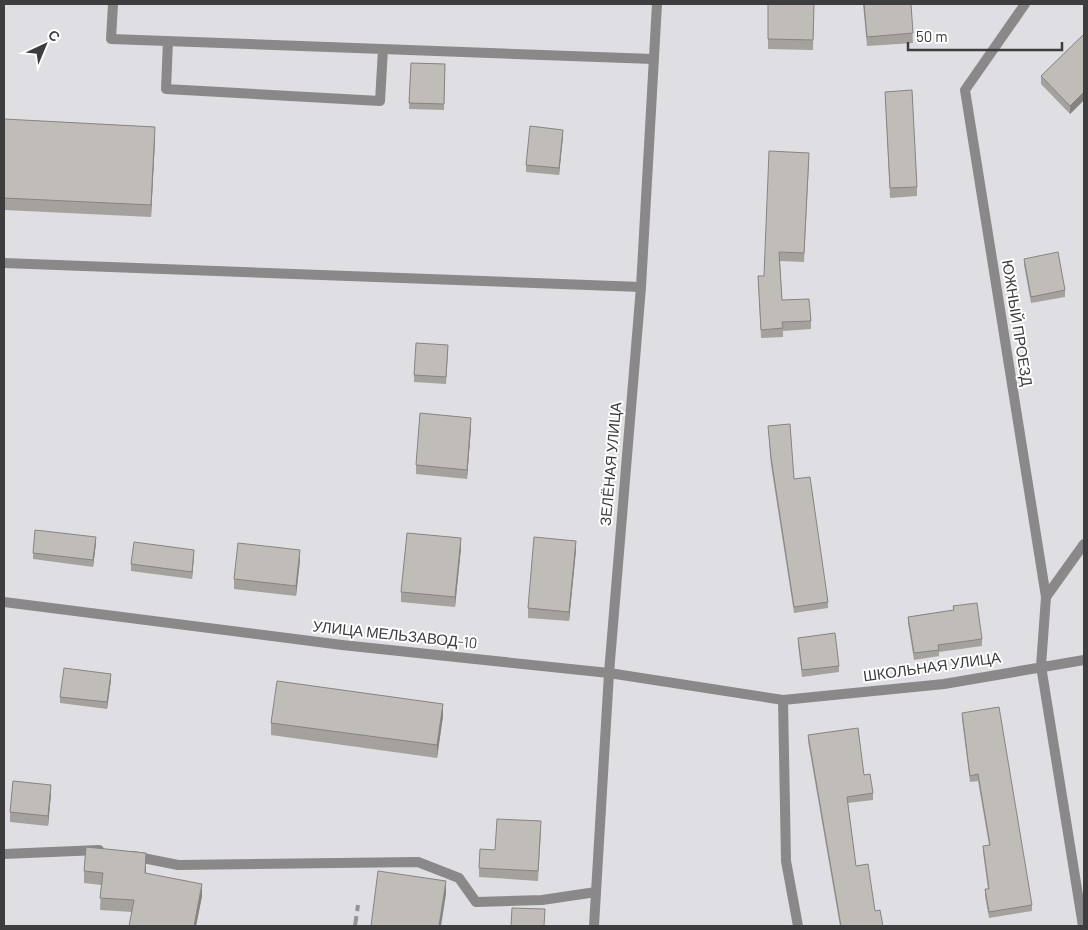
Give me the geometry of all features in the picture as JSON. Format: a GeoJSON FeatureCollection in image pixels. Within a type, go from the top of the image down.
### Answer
{"type":"FeatureCollection","features":[{"type":"Feature","properties":{"kind":"street"},"geometry":{"type":"LineString","coordinates":[[113,4],[111,38],[653,60]]}},
{"type":"Feature","properties":{"kind":"street","name":"ЗЕЛЁНАЯ УЛИЦА"},"geometry":{"type":"LineString","coordinates":[[594,926],[609,673],[641,287],[657,4]]}},
{"type":"Feature","properties":{"kind":"street","name":"ЮЖНЫЙ ПРОЕЗД"},"geometry":{"type":"LineString","coordinates":[[1025,4],[965,90],[1046,597],[1041,666],[1083,926]]}},
{"type":"Feature","properties":{"kind":"street"},"geometry":{"type":"LineString","coordinates":[[168,41],[166,89],[380,101],[383,49]]}},
{"type":"Feature","properties":{"kind":"street"},"geometry":{"type":"LineString","coordinates":[[4,263],[641,287]]}},
{"type":"Feature","properties":{"kind":"street"},"geometry":{"type":"LineString","coordinates":[[1046,597],[1084,544]]}},
{"type":"Feature","properties":{"kind":"street","name":"УЛИЦА МЕЛЬЗАВОД-10"},"geometry":{"type":"LineString","coordinates":[[4,602],[332,644],[609,673],[783,700]]}},
{"type":"Feature","properties":{"kind":"street","name":"ШКОЛЬНАЯ УЛИЦА"},"geometry":{"type":"LineString","coordinates":[[783,700],[944,684],[1084,660]]}},
{"type":"Feature","properties":{"kind":"street"},"geometry":{"type":"LineString","coordinates":[[783,700],[786,861],[798,926]]}},
{"type":"Feature","properties":{"kind":"street"},"geometry":{"type":"LineString","coordinates":[[4,854],[104,850],[178,865],[418,862],[459,878],[476,902],[542,900],[596,892]]}},
{"type":"Feature","properties":{"kind":"building"},"geometry":{"type":"Polygon","coordinates":[[[768,4],[814,4],[813,40],[768,39],[768,4]]]}},
{"type":"Feature","properties":{"kind":"building"},"geometry":{"type":"Polygon","coordinates":[[[864,4],[911,4],[913,33],[867,37],[864,4]]]}},
{"type":"Feature","properties":{"kind":"building"},"geometry":{"type":"Polygon","coordinates":[[[1084,34],[1084,92],[1070,106],[1041,76],[1084,34]]]}},
{"type":"Feature","properties":{"kind":"building"},"geometry":{"type":"Polygon","coordinates":[[[411,63],[445,64],[444,104],[409,103],[411,63]]]}},
{"type":"Feature","properties":{"kind":"building"},"geometry":{"type":"Polygon","coordinates":[[[912,90],[917,187],[890,188],[885,92],[912,90]]]}},
{"type":"Feature","properties":{"kind":"building"},"geometry":{"type":"Polygon","coordinates":[[[4,119],[155,127],[151,205],[4,198],[4,119]]]}},
{"type":"Feature","properties":{"kind":"building"},"geometry":{"type":"Polygon","coordinates":[[[530,126],[563,130],[559,168],[526,165],[530,126]]]}},
{"type":"Feature","properties":{"kind":"building"},"geometry":{"type":"Polygon","coordinates":[[[769,151],[809,153],[804,253],[779,252],[782,300],[809,299],[811,321],[782,322],[783,328],[761,330],[758,276],[764,276],[769,151]]]}},
{"type":"Feature","properties":{"kind":"building"},"geometry":{"type":"Polygon","coordinates":[[[1058,252],[1065,290],[1031,297],[1024,259],[1058,252]]]}},
{"type":"Feature","properties":{"kind":"building"},"geometry":{"type":"Polygon","coordinates":[[[416,343],[448,345],[446,377],[414,375],[416,343]]]}},
{"type":"Feature","properties":{"kind":"building"},"geometry":{"type":"Polygon","coordinates":[[[420,413],[471,418],[467,470],[416,465],[420,413]]]}},
{"type":"Feature","properties":{"kind":"building"},"geometry":{"type":"Polygon","coordinates":[[[790,424],[794,479],[810,477],[828,602],[794,607],[771,458],[768,426],[790,424]]]}},
{"type":"Feature","properties":{"kind":"building"},"geometry":{"type":"Polygon","coordinates":[[[35,530],[96,537],[93,560],[33,553],[35,530]]]}},
{"type":"Feature","properties":{"kind":"building"},"geometry":{"type":"Polygon","coordinates":[[[407,533],[461,538],[455,597],[401,592],[407,533]]]}},
{"type":"Feature","properties":{"kind":"building"},"geometry":{"type":"Polygon","coordinates":[[[534,537],[576,541],[569,612],[528,608],[534,537]]]}},
{"type":"Feature","properties":{"kind":"building"},"geometry":{"type":"Polygon","coordinates":[[[134,542],[194,550],[192,572],[131,564],[134,542]]]}},
{"type":"Feature","properties":{"kind":"building"},"geometry":{"type":"Polygon","coordinates":[[[238,543],[300,550],[296,586],[234,579],[238,543]]]}},
{"type":"Feature","properties":{"kind":"building"},"geometry":{"type":"Polygon","coordinates":[[[977,603],[982,639],[938,645],[939,650],[914,653],[908,617],[954,610],[953,606],[977,603]]]}},
{"type":"Feature","properties":{"kind":"building"},"geometry":{"type":"Polygon","coordinates":[[[835,633],[839,666],[802,670],[798,638],[835,633]]]}},
{"type":"Feature","properties":{"kind":"building"},"geometry":{"type":"Polygon","coordinates":[[[64,668],[111,674],[107,702],[60,697],[64,668]]]}},
{"type":"Feature","properties":{"kind":"building"},"geometry":{"type":"Polygon","coordinates":[[[277,681],[443,704],[437,745],[271,723],[277,681]]]}},
{"type":"Feature","properties":{"kind":"building"},"geometry":{"type":"Polygon","coordinates":[[[999,707],[1032,905],[989,912],[985,889],[989,889],[983,846],[990,845],[978,774],[970,776],[962,713],[999,707]]]}},
{"type":"Feature","properties":{"kind":"building"},"geometry":{"type":"Polygon","coordinates":[[[858,728],[864,775],[870,774],[873,793],[847,797],[856,866],[868,864],[875,911],[880,910],[883,926],[841,926],[808,735],[858,728]]]}},
{"type":"Feature","properties":{"kind":"building"},"geometry":{"type":"Polygon","coordinates":[[[13,781],[51,785],[48,816],[10,812],[13,781]]]}},
{"type":"Feature","properties":{"kind":"building"},"geometry":{"type":"Polygon","coordinates":[[[497,819],[541,821],[538,871],[479,868],[480,849],[495,850],[497,819]]]}},
{"type":"Feature","properties":{"kind":"building"},"geometry":{"type":"Polygon","coordinates":[[[86,847],[146,853],[145,873],[202,884],[194,926],[129,926],[134,900],[100,898],[103,873],[84,871],[86,847]]]}},
{"type":"Feature","properties":{"kind":"building"},"geometry":{"type":"Polygon","coordinates":[[[378,871],[446,881],[439,926],[371,926],[378,871]]]}},
{"type":"Feature","properties":{"kind":"building"},"geometry":{"type":"Polygon","coordinates":[[[512,908],[545,909],[544,926],[511,926],[512,908]]]}},
{"type":"Feature","properties":{"kind":"railway"},"geometry":{"type":"LineString","coordinates":[[355,926],[358,905]]}}]}
